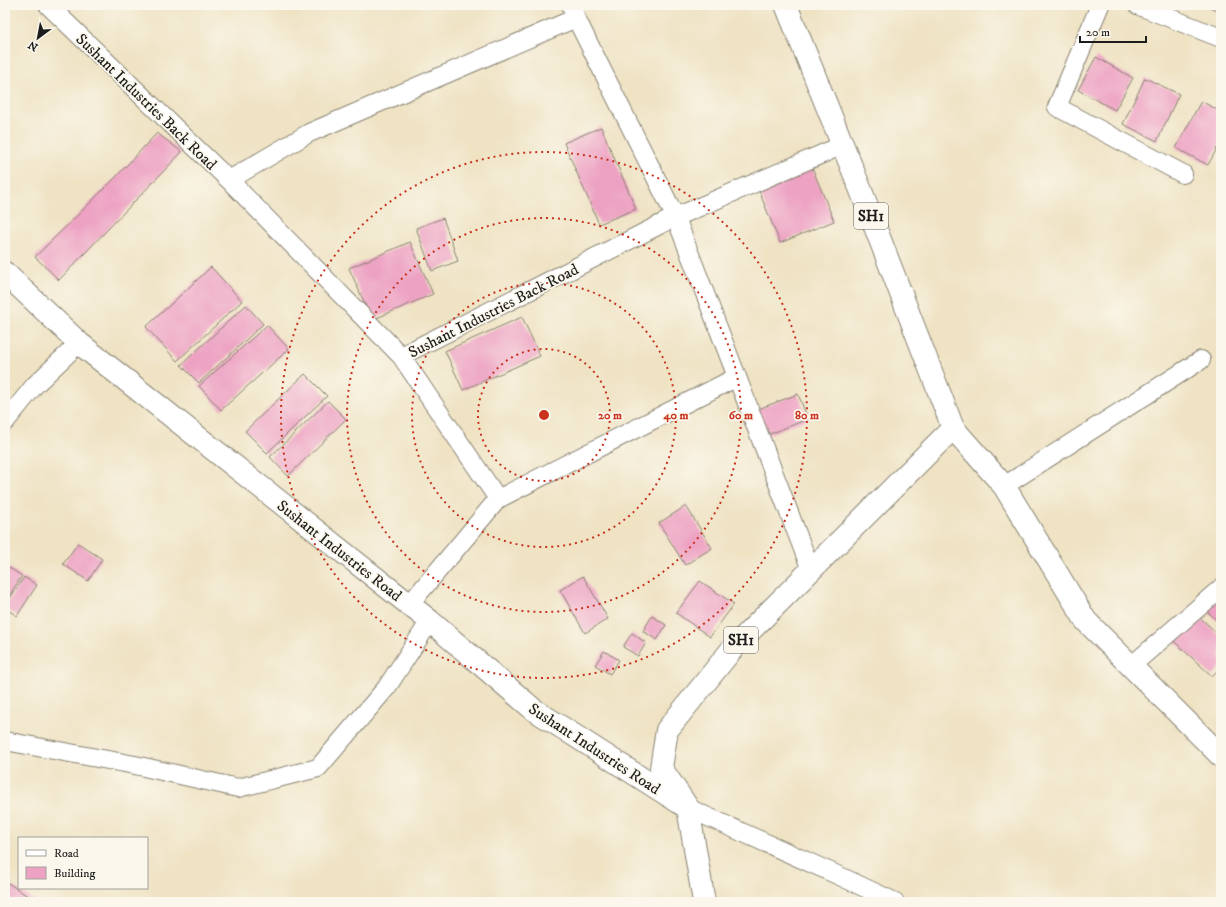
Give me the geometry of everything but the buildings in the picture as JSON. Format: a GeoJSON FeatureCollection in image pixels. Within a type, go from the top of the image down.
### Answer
{"type":"FeatureCollection","features":[{"type":"Feature","properties":{"kind":"street","name":"Sushant Industries Back Road"},"geometry":{"type":"LineString","coordinates":[[48,5],[229,180],[401,356],[676,218],[843,145]]}},
{"type":"Feature","properties":{"kind":"street","name":"SH1"},"geometry":{"type":"LineString","coordinates":[[704,902],[688,808],[661,768],[667,730],[733,648],[953,428],[843,145],[786,5]]}},
{"type":"Feature","properties":{"kind":"street"},"geometry":{"type":"LineString","coordinates":[[1100,5],[1057,107],[1183,174]]}},
{"type":"Feature","properties":{"kind":"street"},"geometry":{"type":"LineString","coordinates":[[1137,5],[1221,38]]}},
{"type":"Feature","properties":{"kind":"street","name":"Sushant Industries Back Road"},"geometry":{"type":"LineString","coordinates":[[229,180],[309,133],[574,12],[676,218]]}},
{"type":"Feature","properties":{"kind":"street"},"geometry":{"type":"LineString","coordinates":[[676,218],[811,570]]}},
{"type":"Feature","properties":{"kind":"street","name":"Sushant Industries Road"},"geometry":{"type":"LineString","coordinates":[[5,273],[79,343],[430,621],[533,709],[688,808]]}},
{"type":"Feature","properties":{"kind":"street"},"geometry":{"type":"LineString","coordinates":[[5,422],[36,385],[79,343]]}},
{"type":"Feature","properties":{"kind":"street"},"geometry":{"type":"LineString","coordinates":[[401,356],[498,499]]}},
{"type":"Feature","properties":{"kind":"street"},"geometry":{"type":"LineString","coordinates":[[1004,486],[1201,360]]}},
{"type":"Feature","properties":{"kind":"street"},"geometry":{"type":"LineString","coordinates":[[409,605],[498,499],[737,377]]}},
{"type":"Feature","properties":{"kind":"street"},"geometry":{"type":"LineString","coordinates":[[953,428],[1004,486],[1086,621],[1221,756]]}},
{"type":"Feature","properties":{"kind":"street"},"geometry":{"type":"LineString","coordinates":[[1131,666],[1221,588]]}},
{"type":"Feature","properties":{"kind":"street"},"geometry":{"type":"LineString","coordinates":[[5,741],[135,765],[238,788],[318,768],[387,687],[430,621]]}},
{"type":"Feature","properties":{"kind":"street"},"geometry":{"type":"LineString","coordinates":[[688,808],[895,902]]}}]}
